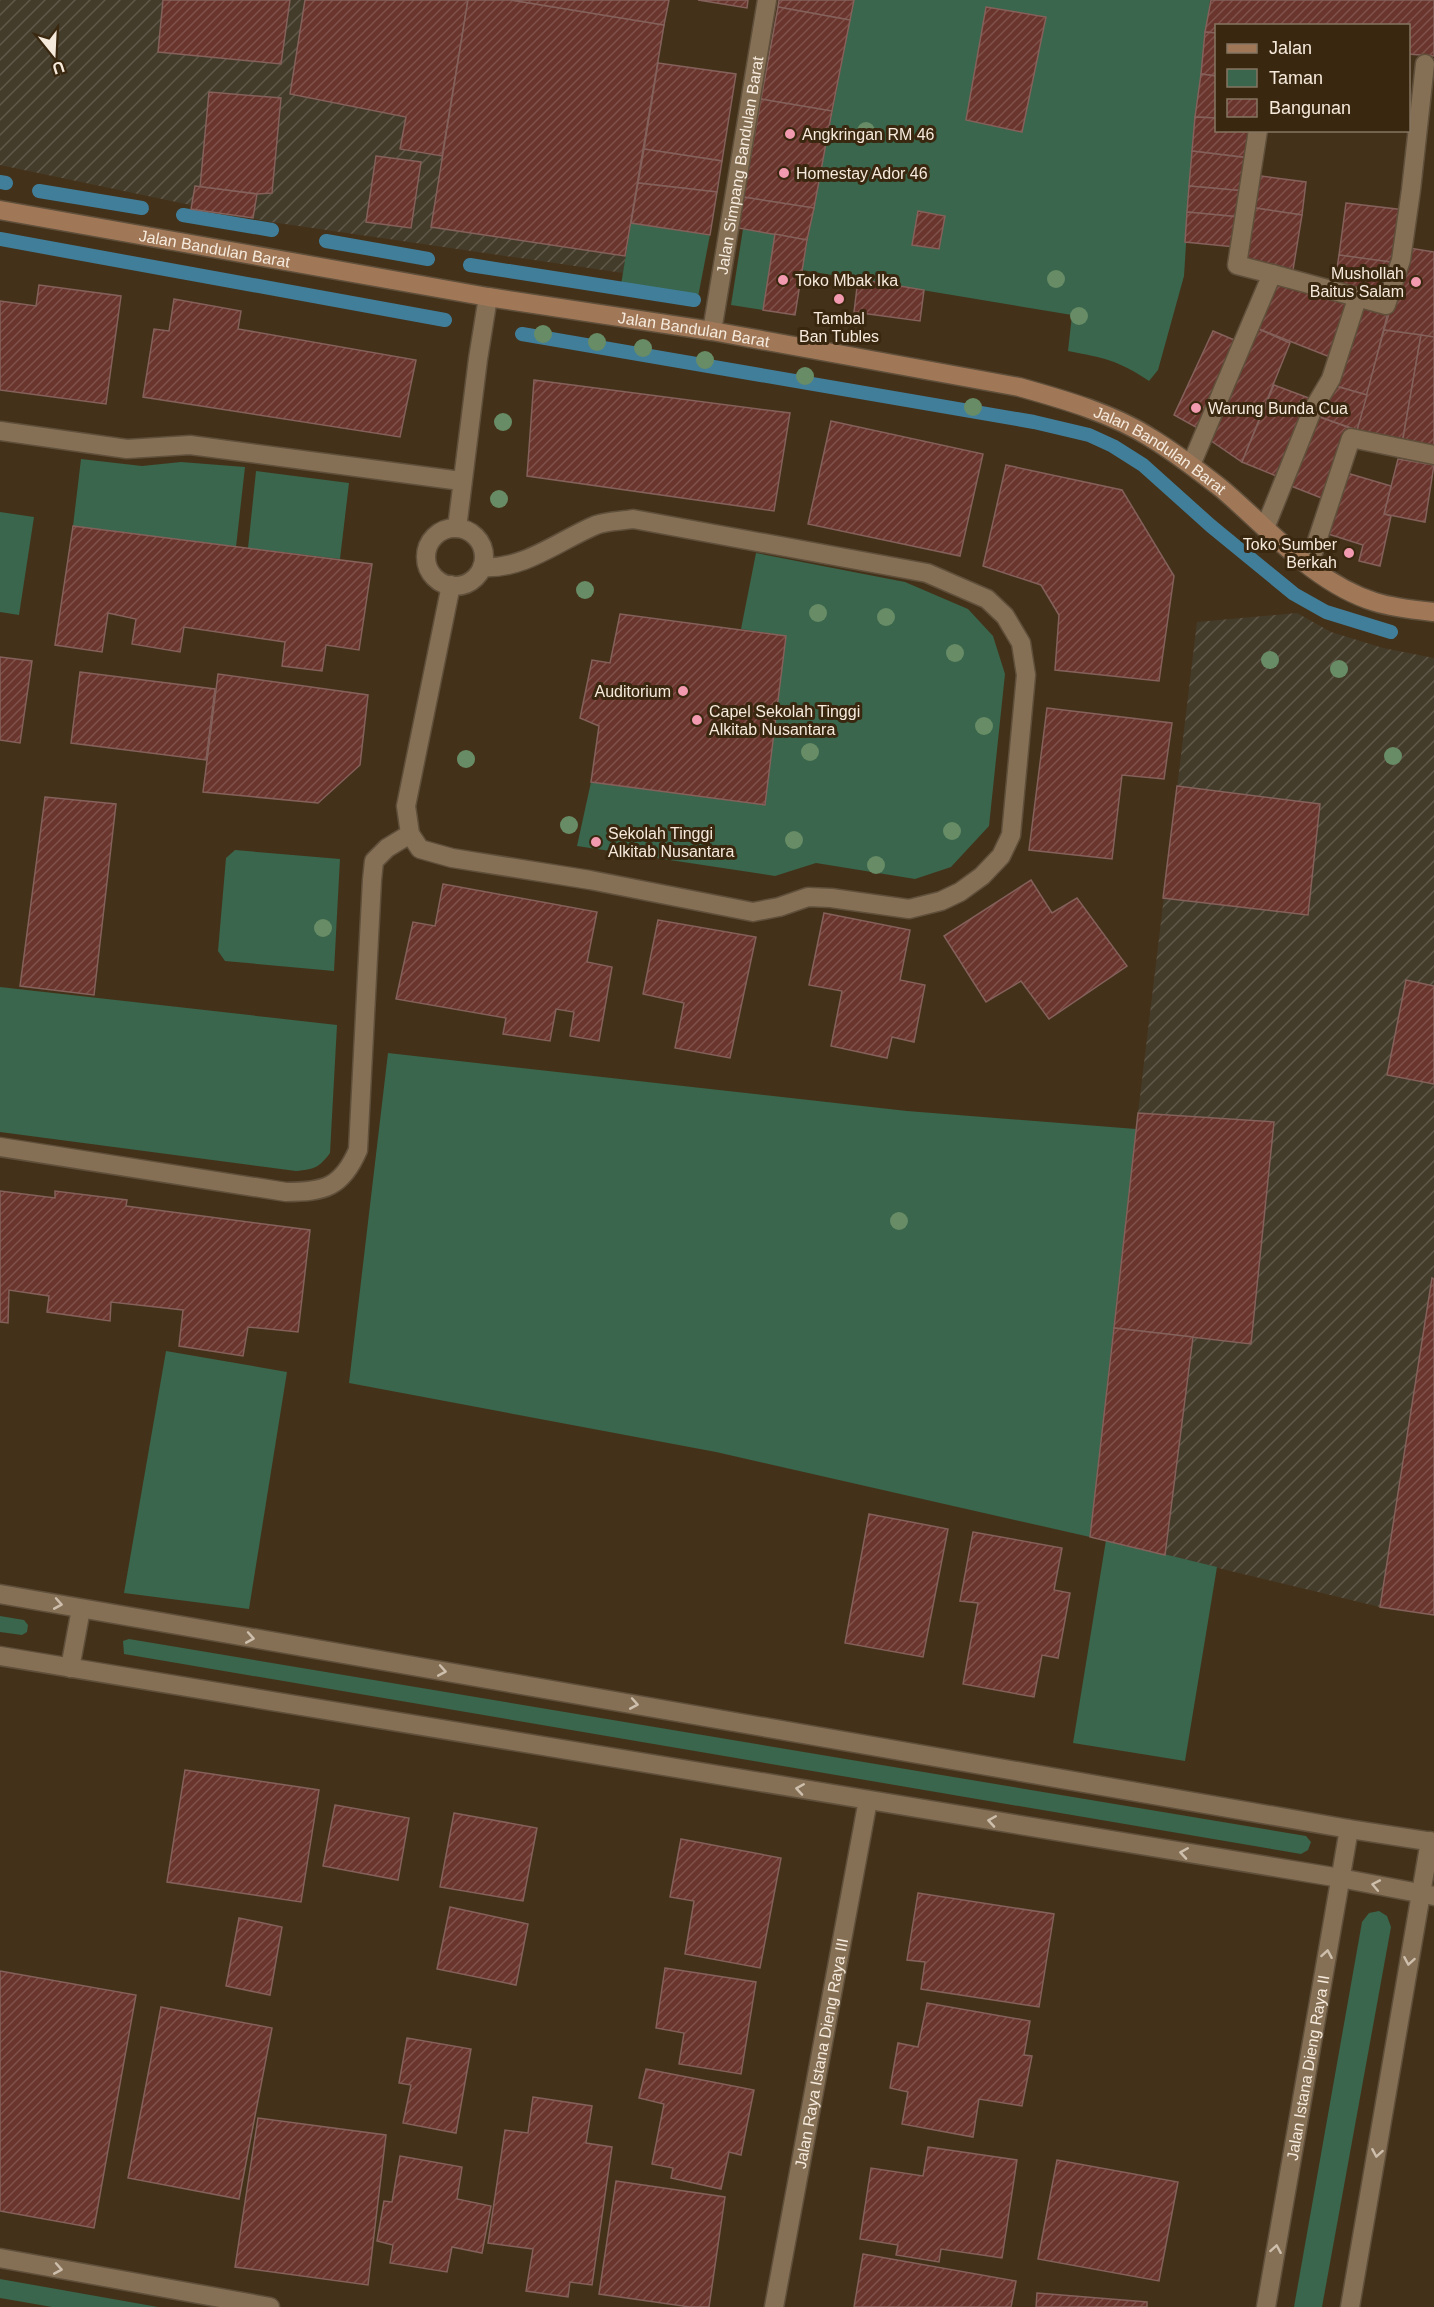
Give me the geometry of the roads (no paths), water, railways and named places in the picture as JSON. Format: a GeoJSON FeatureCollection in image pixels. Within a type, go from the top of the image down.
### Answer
{"type":"FeatureCollection","features":[{"type":"Feature","properties":{"kind":"street","name":"Jalan Simpang Bandulan Barat"},"geometry":{"type":"LineString","coordinates":[[712,332],[767,0]]}},
{"type":"Feature","properties":{"kind":"street"},"geometry":{"type":"LineString","coordinates":[[1258,132],[1237,265],[1386,306],[1401,260],[1425,64]]}},
{"type":"Feature","properties":{"kind":"street","name":"Jalan Bandulan Barat"},"geometry":{"type":"LineString","coordinates":[[0,210],[488,297],[712,332],[1019,387],[1056,397],[1096,411],[1150,436],[1191,465],[1309,565],[1339,586],[1376,602],[1434,612]]}},
{"type":"Feature","properties":{"kind":"street"},"geometry":{"type":"LineString","coordinates":[[1191,465],[1272,274]]}},
{"type":"Feature","properties":{"kind":"street"},"geometry":{"type":"LineString","coordinates":[[457,528],[488,297]]}},
{"type":"Feature","properties":{"kind":"street"},"geometry":{"type":"LineString","coordinates":[[1265,528],[1312,411],[1330,379],[1357,299]]}},
{"type":"Feature","properties":{"kind":"street"},"geometry":{"type":"LineString","coordinates":[[0,431],[127,449],[190,445],[462,481]]}},
{"type":"Feature","properties":{"kind":"street"},"geometry":{"type":"LineString","coordinates":[[1309,565],[1351,438],[1434,455]]}},
{"type":"Feature","properties":{"kind":"street"},"geometry":{"type":"LineString","coordinates":[[451,585],[406,806],[410,834],[420,849],[452,858],[590,880],[753,912],[779,907],[808,897],[909,909],[941,901],[960,892],[982,876],[1001,855],[1011,835],[1026,675],[1021,644],[1005,616],[987,598],[927,573],[633,519],[599,524],[515,565],[497,568],[482,567]]}},
{"type":"Feature","properties":{"kind":"street"},"geometry":{"type":"LineString","coordinates":[[457,528],[468,531],[479,541],[483,549],[482,567],[473,579],[459,585],[443,584],[435,578],[427,563],[426,554],[433,538],[448,529],[457,528]]}},
{"type":"Feature","properties":{"kind":"street"},"geometry":{"type":"LineString","coordinates":[[0,1147],[286,1192],[306,1192],[327,1187],[345,1175],[358,1150],[372,880],[375,861],[387,848],[410,834]]}},
{"type":"Feature","properties":{"kind":"street"},"geometry":{"type":"LineString","coordinates":[[0,1594],[1349,1829],[1432,1841],[1427,1895],[1350,2307]]}},
{"type":"Feature","properties":{"kind":"street"},"geometry":{"type":"LineString","coordinates":[[70,1668],[81,1609]]}},
{"type":"Feature","properties":{"kind":"street"},"geometry":{"type":"LineString","coordinates":[[0,1656],[1340,1878],[1427,1895]]}},
{"type":"Feature","properties":{"kind":"street","name":"Jalan Raya Istana Dieng Raya III"},"geometry":{"type":"LineString","coordinates":[[774,2307],[868,1800]]}},
{"type":"Feature","properties":{"kind":"street","name":"Jalan Istana Dieng Raya II"},"geometry":{"type":"LineString","coordinates":[[1266,2307],[1349,1829]]}},
{"type":"Feature","properties":{"kind":"street"},"geometry":{"type":"LineString","coordinates":[[0,2258],[270,2307]]}},
{"type":"Feature","properties":{"kind":"waterway"},"geometry":{"type":"LineString","coordinates":[[0,182],[6,183]]}},
{"type":"Feature","properties":{"kind":"waterway"},"geometry":{"type":"LineString","coordinates":[[39,191],[142,208]]}},
{"type":"Feature","properties":{"kind":"waterway"},"geometry":{"type":"LineString","coordinates":[[183,215],[272,230]]}},
{"type":"Feature","properties":{"kind":"waterway"},"geometry":{"type":"LineString","coordinates":[[0,239],[445,320]]}},
{"type":"Feature","properties":{"kind":"waterway"},"geometry":{"type":"LineString","coordinates":[[326,241],[428,259]]}},
{"type":"Feature","properties":{"kind":"waterway"},"geometry":{"type":"LineString","coordinates":[[470,265],[694,300]]}},
{"type":"Feature","properties":{"kind":"waterway"},"geometry":{"type":"LineString","coordinates":[[522,334],[1034,422],[1089,435],[1113,446],[1143,465],[1211,526],[1294,594],[1326,612],[1391,632]]}},
{"type":"Feature","properties":{"kind":"place","name":"Angkringan RM 46"},"geometry":{"type":"Point","coordinates":[790,134]}},
{"type":"Feature","properties":{"kind":"place","name":"Homestay Ador 46"},"geometry":{"type":"Point","coordinates":[784,173]}},
{"type":"Feature","properties":{"kind":"place","name":"Toko Mbak Ika"},"geometry":{"type":"Point","coordinates":[783,280]}},
{"type":"Feature","properties":{"kind":"place","name":"Mushollah Baitus Salam"},"geometry":{"type":"Point","coordinates":[1416,282]}},
{"type":"Feature","properties":{"kind":"place","name":"Tambal Ban Tubles"},"geometry":{"type":"Point","coordinates":[839,299]}},
{"type":"Feature","properties":{"kind":"place","name":"Warung Bunda Cua"},"geometry":{"type":"Point","coordinates":[1196,408]}},
{"type":"Feature","properties":{"kind":"place","name":"Toko Sumber Berkah"},"geometry":{"type":"Point","coordinates":[1349,553]}},
{"type":"Feature","properties":{"kind":"place","name":"Auditorium"},"geometry":{"type":"Point","coordinates":[683,691]}},
{"type":"Feature","properties":{"kind":"place","name":"Capel Sekolah Tinggi Alkitab Nusantara"},"geometry":{"type":"Point","coordinates":[697,720]}},
{"type":"Feature","properties":{"kind":"place","name":"Sekolah Tinggi Alkitab Nusantara"},"geometry":{"type":"Point","coordinates":[596,842]}}]}
